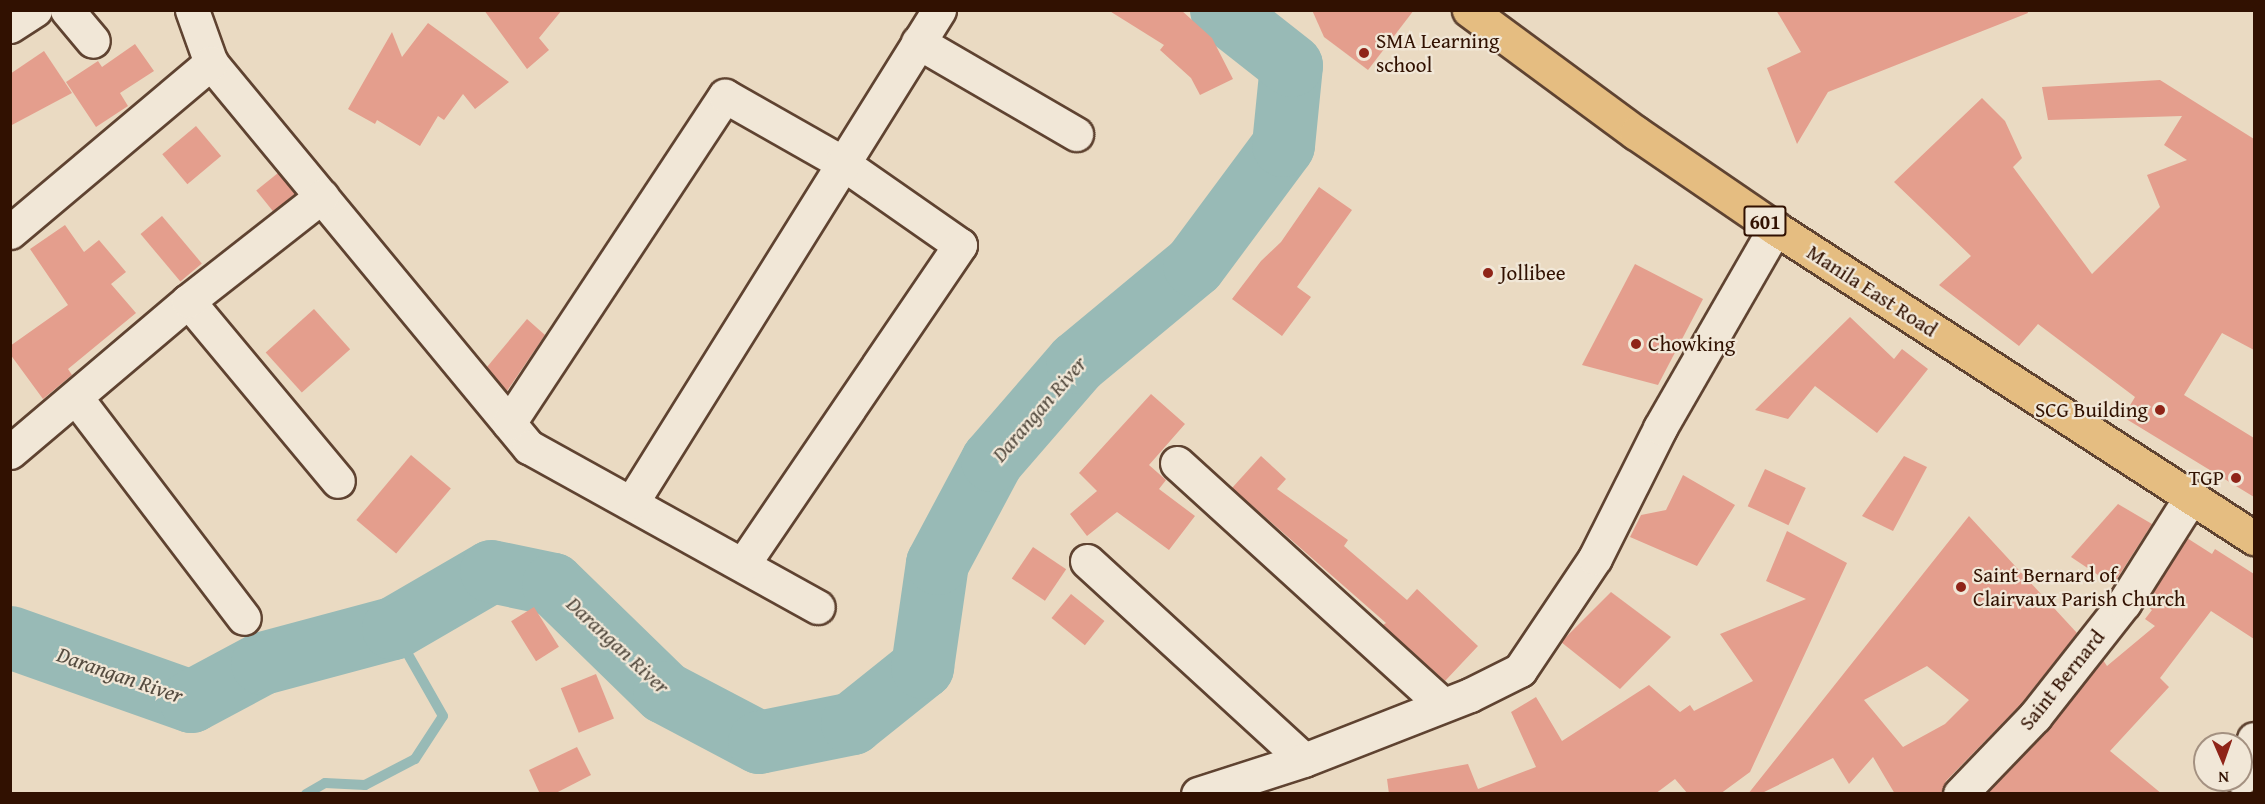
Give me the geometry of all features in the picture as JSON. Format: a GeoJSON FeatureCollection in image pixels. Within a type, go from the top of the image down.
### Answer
{"type":"FeatureCollection","features":[{"type":"Feature","properties":{"kind":"main road","name":"Manila East Road"},"geometry":{"type":"LineString","coordinates":[[1469,10],[1636,133],[1775,228],[2254,538]]}},
{"type":"Feature","properties":{"kind":"street"},"geometry":{"type":"LineString","coordinates":[[10,26],[35,10]]}},
{"type":"Feature","properties":{"kind":"street"},"geometry":{"type":"LineString","coordinates":[[67,10],[93,41]]}},
{"type":"Feature","properties":{"kind":"street"},"geometry":{"type":"LineString","coordinates":[[192,10],[211,63],[529,447],[819,607]]}},
{"type":"Feature","properties":{"kind":"street"},"geometry":{"type":"LineString","coordinates":[[632,502],[841,162],[939,10]]}},
{"type":"Feature","properties":{"kind":"street"},"geometry":{"type":"LineString","coordinates":[[918,42],[1076,134]]}},
{"type":"Feature","properties":{"kind":"street"},"geometry":{"type":"LineString","coordinates":[[10,232],[211,63]]}},
{"type":"Feature","properties":{"kind":"street"},"geometry":{"type":"LineString","coordinates":[[509,423],[725,96],[841,162],[960,245],[742,564]]}},
{"type":"Feature","properties":{"kind":"street"},"geometry":{"type":"LineString","coordinates":[[10,452],[77,399],[188,301],[322,196]]}},
{"type":"Feature","properties":{"kind":"street"},"geometry":{"type":"LineString","coordinates":[[1198,794],[1304,760],[1520,670],[1595,558],[1660,428],[1775,228]]}},
{"type":"Feature","properties":{"kind":"street"},"geometry":{"type":"LineString","coordinates":[[188,301],[338,481]]}},
{"type":"Feature","properties":{"kind":"street"},"geometry":{"type":"LineString","coordinates":[[77,399],[244,618]]}},
{"type":"Feature","properties":{"kind":"street"},"geometry":{"type":"LineString","coordinates":[[1177,463],[1442,704]]}},
{"type":"Feature","properties":{"kind":"street","name":"Saint Bernard"},"geometry":{"type":"LineString","coordinates":[[1959,794],[2035,716],[2116,612],[2191,497]]}},
{"type":"Feature","properties":{"kind":"street"},"geometry":{"type":"LineString","coordinates":[[1087,561],[1304,760]]}},
{"type":"Feature","properties":{"kind":"building"},"geometry":{"type":"Polygon","coordinates":[[[484,10],[562,10],[539,38],[549,50],[527,69],[484,10]]]}},
{"type":"Feature","properties":{"kind":"building"},"geometry":{"type":"Polygon","coordinates":[[[1108,10],[1181,10],[1212,38],[1233,79],[1200,95],[1191,78],[1160,50],[1164,45],[1108,10]]]}},
{"type":"Feature","properties":{"kind":"building","name":"SMA Learning school"},"geometry":{"type":"Polygon","coordinates":[[[1312,10],[1414,10],[1368,70],[1324,37],[1312,10]]]}},
{"type":"Feature","properties":{"kind":"building"},"geometry":{"type":"Polygon","coordinates":[[[1776,10],[2027,10],[2028,13],[1828,92],[1797,144],[1767,68],[1801,52],[1776,10]]]}},
{"type":"Feature","properties":{"kind":"building"},"geometry":{"type":"Polygon","coordinates":[[[428,23],[509,82],[475,109],[463,94],[444,120],[438,116],[420,146],[377,120],[375,124],[348,109],[392,32],[402,57],[428,23]]]}},
{"type":"Feature","properties":{"kind":"building"},"geometry":{"type":"Polygon","coordinates":[[[135,44],[154,71],[120,93],[128,106],[96,127],[66,82],[98,61],[102,67],[135,44]]]}},
{"type":"Feature","properties":{"kind":"building"},"geometry":{"type":"Polygon","coordinates":[[[44,51],[72,93],[10,126],[10,74],[44,51]]]}},
{"type":"Feature","properties":{"kind":"building"},"geometry":{"type":"Polygon","coordinates":[[[2160,80],[2254,139],[2254,350],[2222,333],[2184,395],[2254,438],[2254,497],[2123,417],[2135,397],[2038,324],[2019,346],[1939,285],[1971,256],[1894,182],[1982,98],[2005,121],[2022,158],[2013,167],[2092,274],[2160,207],[2147,175],[2187,160],[2164,145],[2182,116],[2048,120],[2042,87],[2160,80]]]}},
{"type":"Feature","properties":{"kind":"building"},"geometry":{"type":"Polygon","coordinates":[[[196,126],[221,156],[187,184],[162,154],[196,126]]]}},
{"type":"Feature","properties":{"kind":"building"},"geometry":{"type":"Polygon","coordinates":[[[278,173],[295,194],[273,212],[256,191],[278,173]]]}},
{"type":"Feature","properties":{"kind":"building"},"geometry":{"type":"Polygon","coordinates":[[[1319,187],[1352,210],[1297,287],[1311,297],[1282,336],[1232,299],[1261,261],[1281,242],[1319,187]]]}},
{"type":"Feature","properties":{"kind":"building"},"geometry":{"type":"Polygon","coordinates":[[[162,216],[202,263],[180,281],[141,234],[162,216]]]}},
{"type":"Feature","properties":{"kind":"building"},"geometry":{"type":"Polygon","coordinates":[[[65,225],[84,252],[99,240],[126,272],[111,284],[136,313],[68,369],[72,375],[43,399],[10,354],[10,346],[68,305],[30,249],[65,225]]]}},
{"type":"Feature","properties":{"kind":"building","name":"Chowking"},"geometry":{"type":"Polygon","coordinates":[[[1635,264],[1703,299],[1658,385],[1582,365],[1635,264]]]}},
{"type":"Feature","properties":{"kind":"building"},"geometry":{"type":"Polygon","coordinates":[[[314,309],[350,349],[302,393],[266,352],[314,309]]]}},
{"type":"Feature","properties":{"kind":"building"},"geometry":{"type":"Polygon","coordinates":[[[1850,317],[1894,359],[1902,349],[1928,369],[1877,433],[1815,386],[1788,419],[1755,410],[1850,317]]]}},
{"type":"Feature","properties":{"kind":"building"},"geometry":{"type":"Polygon","coordinates":[[[527,319],[545,335],[507,391],[487,367],[527,319]]]}},
{"type":"Feature","properties":{"kind":"building"},"geometry":{"type":"Polygon","coordinates":[[[1151,394],[1185,424],[1149,465],[1166,480],[1159,489],[1195,516],[1169,550],[1117,512],[1087,536],[1070,514],[1097,491],[1079,473],[1151,394]]]}},
{"type":"Feature","properties":{"kind":"building"},"geometry":{"type":"Polygon","coordinates":[[[411,455],[451,488],[396,554],[356,520],[411,455]]]}},
{"type":"Feature","properties":{"kind":"building"},"geometry":{"type":"Polygon","coordinates":[[[1261,456],[1286,479],[1277,489],[1348,540],[1344,546],[1407,600],[1417,589],[1478,646],[1445,681],[1383,625],[1386,623],[1232,488],[1261,456]]]}},
{"type":"Feature","properties":{"kind":"building"},"geometry":{"type":"Polygon","coordinates":[[[1904,456],[1927,467],[1893,531],[1862,516],[1904,456]]]}},
{"type":"Feature","properties":{"kind":"building"},"geometry":{"type":"Polygon","coordinates":[[[1765,469],[1806,488],[1788,525],[1748,506],[1765,469]]]}},
{"type":"Feature","properties":{"kind":"building"},"geometry":{"type":"Polygon","coordinates":[[[1683,475],[1735,505],[1697,566],[1630,537],[1641,515],[1666,510],[1683,475]]]}},
{"type":"Feature","properties":{"kind":"building"},"geometry":{"type":"Polygon","coordinates":[[[2118,504],[2152,524],[2113,585],[2071,557],[2118,504]]]}},
{"type":"Feature","properties":{"kind":"building"},"geometry":{"type":"Polygon","coordinates":[[[1969,516],[2077,633],[2021,704],[1946,781],[1942,794],[1895,794],[1873,757],[1849,784],[1833,758],[1760,794],[1748,794],[1969,516]],[[1927,666],[1864,700],[1903,747],[1945,724],[1969,700],[1927,666]]]}},
{"type":"Feature","properties":{"kind":"building"},"geometry":{"type":"Polygon","coordinates":[[[1787,531],[1847,563],[1750,772],[1720,794],[1688,794],[1675,779],[1655,794],[1389,794],[1387,779],[1468,764],[1478,789],[1536,767],[1511,712],[1536,697],[1562,741],[1649,685],[1680,712],[1690,705],[1694,711],[1753,681],[1720,634],[1806,599],[1766,581],[1787,531]]]}},
{"type":"Feature","properties":{"kind":"building"},"geometry":{"type":"Polygon","coordinates":[[[2187,538],[2212,554],[2215,549],[2254,574],[2254,639],[2211,611],[2160,678],[2169,687],[2110,751],[2162,794],[1986,794],[2049,729],[2103,660],[2107,666],[2155,626],[2145,619],[2152,610],[2145,605],[2187,538]]]}},
{"type":"Feature","properties":{"kind":"building"},"geometry":{"type":"Polygon","coordinates":[[[1033,547],[1066,569],[1045,601],[1012,579],[1033,547]]]}},
{"type":"Feature","properties":{"kind":"building"},"geometry":{"type":"Polygon","coordinates":[[[1611,592],[1671,637],[1620,689],[1561,642],[1611,592]]]}},
{"type":"Feature","properties":{"kind":"building"},"geometry":{"type":"Polygon","coordinates":[[[1071,594],[1104,621],[1085,645],[1051,618],[1071,594]]]}},
{"type":"Feature","properties":{"kind":"building"},"geometry":{"type":"Polygon","coordinates":[[[534,607],[559,647],[536,661],[511,621],[534,607]]]}},
{"type":"Feature","properties":{"kind":"building"},"geometry":{"type":"Polygon","coordinates":[[[596,674],[614,719],[579,733],[561,688],[596,674]]]}},
{"type":"Feature","properties":{"kind":"building"},"geometry":{"type":"Polygon","coordinates":[[[577,747],[591,775],[554,794],[540,794],[529,770],[577,747]]]}},
{"type":"Feature","properties":{"kind":"waterway","name":"Darangan River"},"geometry":{"type":"LineString","coordinates":[[10,637],[191,701],[262,663],[393,628],[491,571],[553,584],[664,692],[759,742],[852,723],[922,667],[937,563],[992,460],[1077,362],[1194,265],[1283,145],[1291,65],[1221,10]]}},
{"type":"Feature","properties":{"kind":"waterway"},"geometry":{"type":"LineString","coordinates":[[306,794],[325,783],[365,785],[415,759],[443,716],[393,628]]}},
{"type":"Feature","properties":{"kind":"place","name":"SMA Learning school"},"geometry":{"type":"Point","coordinates":[1364,53]}},
{"type":"Feature","properties":{"kind":"place","name":"Jollibee"},"geometry":{"type":"Point","coordinates":[1488,273]}},
{"type":"Feature","properties":{"kind":"place","name":"Chowking"},"geometry":{"type":"Point","coordinates":[1636,344]}},
{"type":"Feature","properties":{"kind":"place","name":"SCG Building"},"geometry":{"type":"Point","coordinates":[2160,410]}},
{"type":"Feature","properties":{"kind":"place","name":"TGP"},"geometry":{"type":"Point","coordinates":[2236,478]}},
{"type":"Feature","properties":{"kind":"place","name":"Saint Bernard of Clairvaux Parish Church"},"geometry":{"type":"Point","coordinates":[1961,587]}}]}
